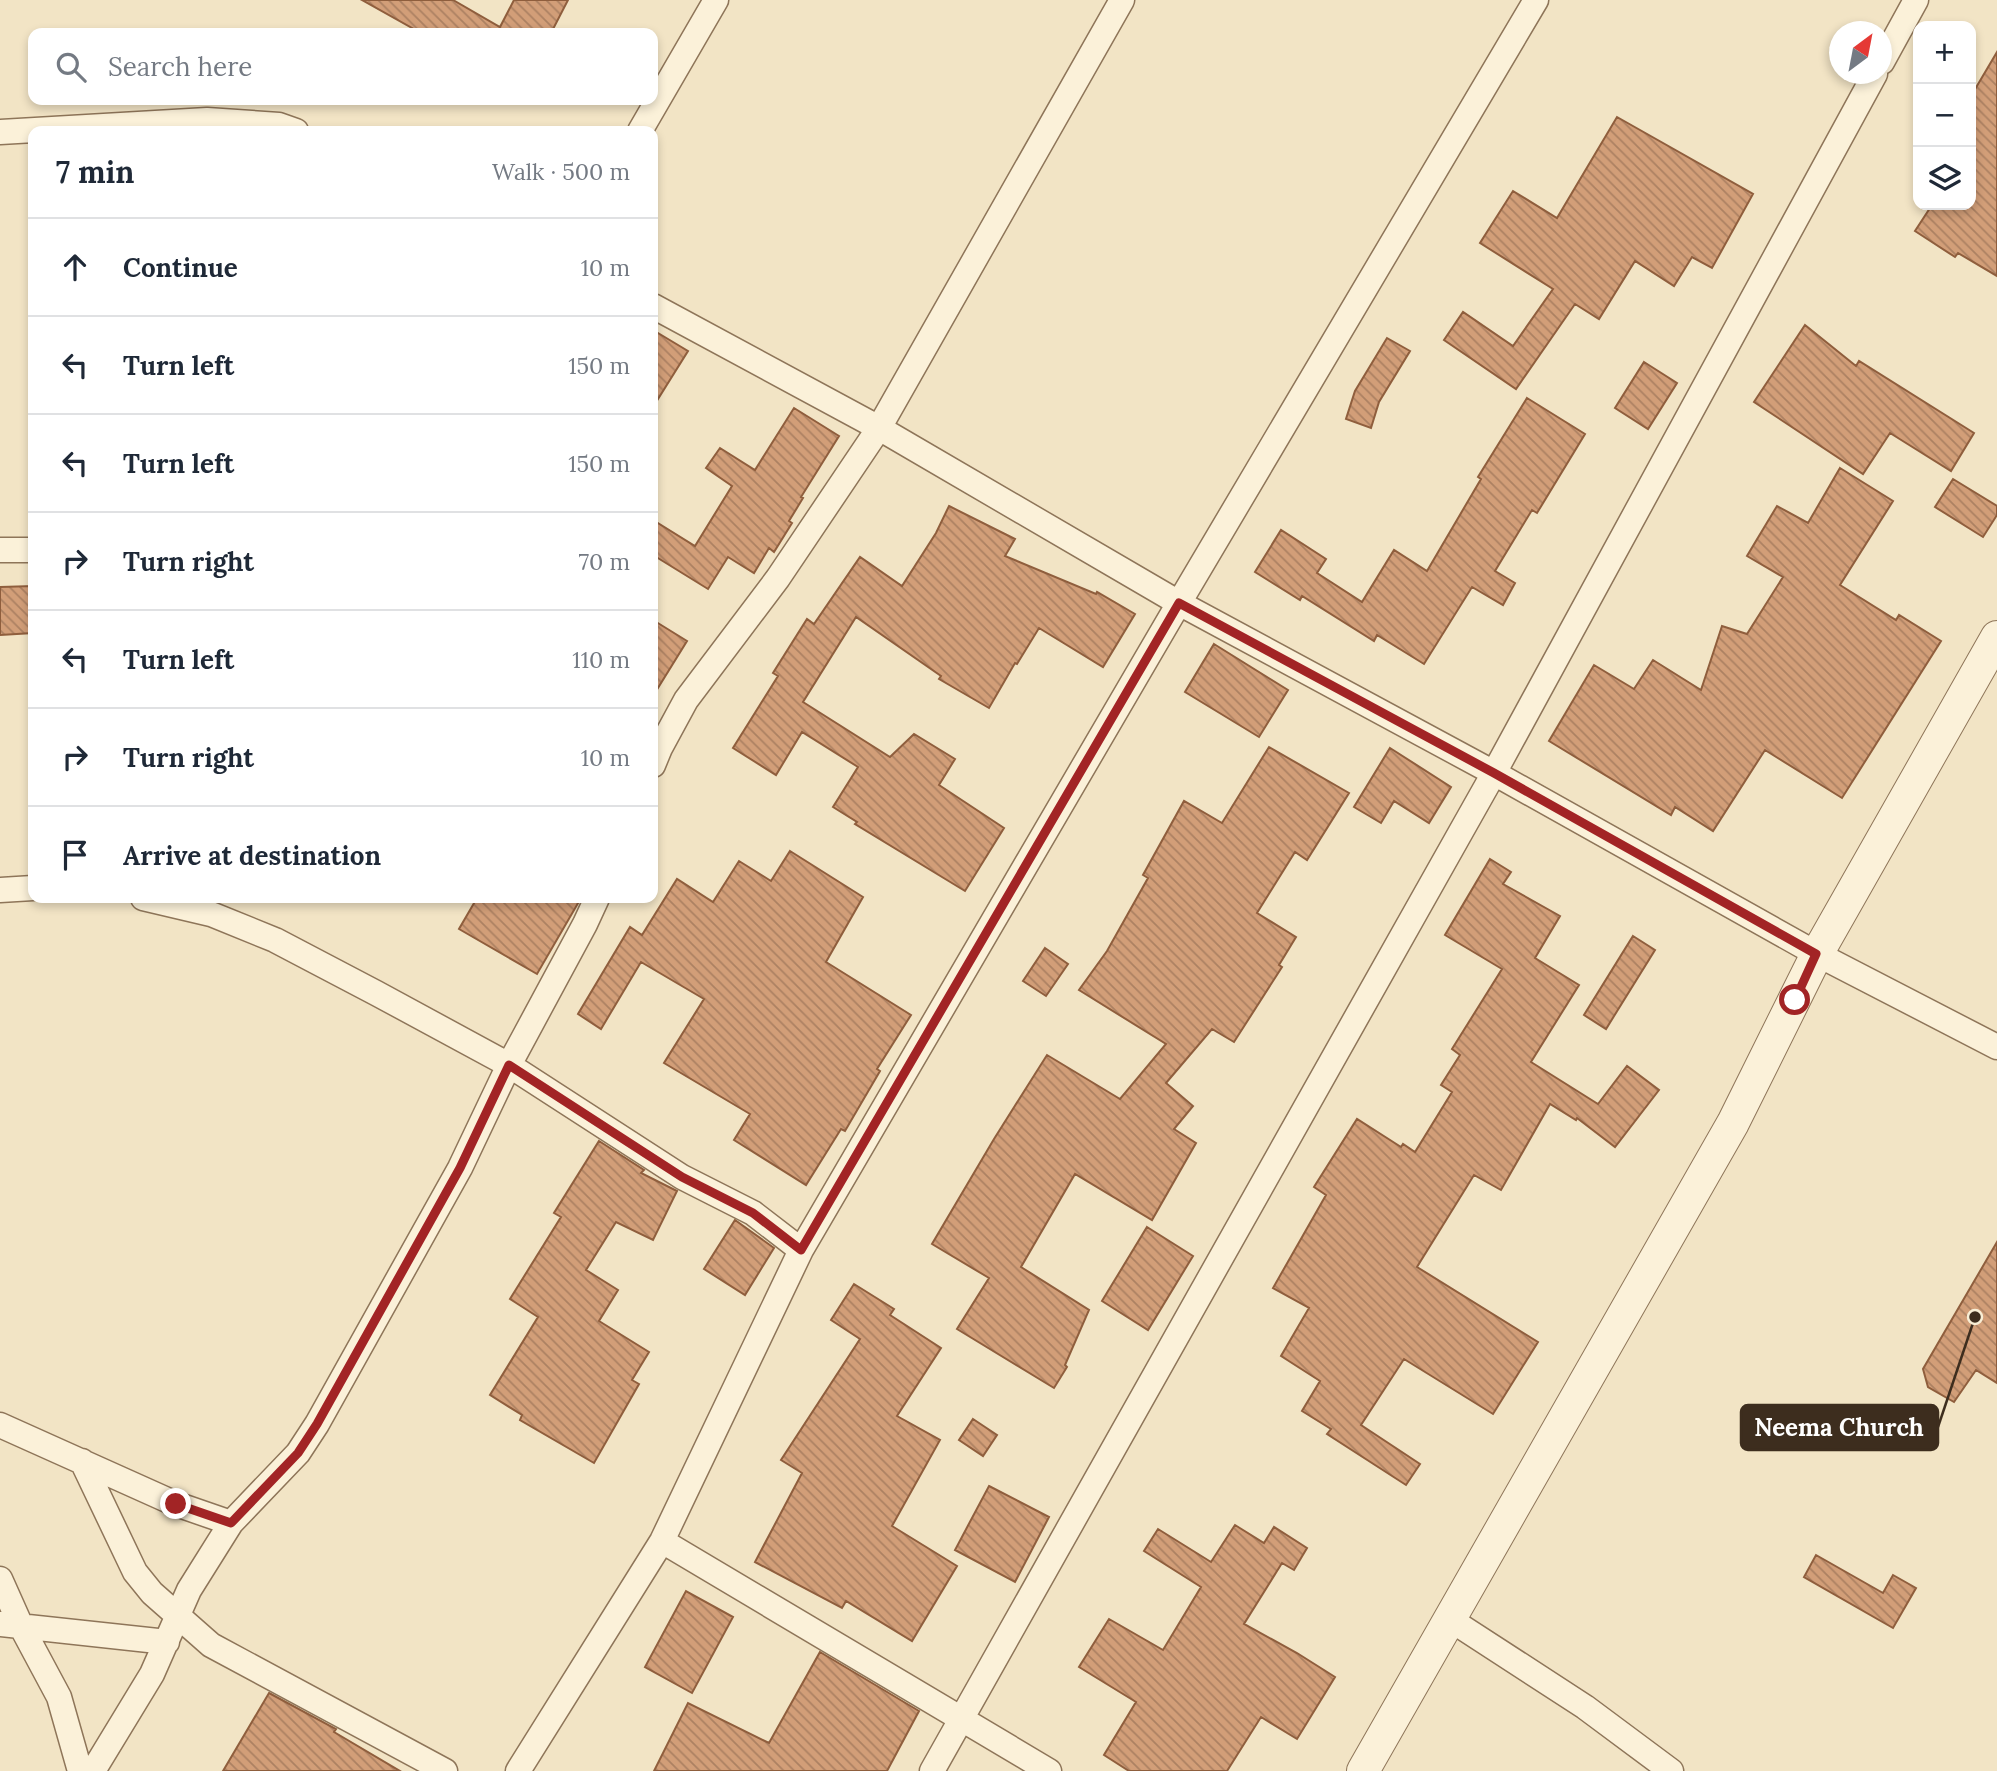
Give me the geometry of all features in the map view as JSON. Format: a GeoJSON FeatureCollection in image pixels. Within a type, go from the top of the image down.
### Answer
{"type":"FeatureCollection","features":[{"type":"Feature","properties":{"kind":"street"},"geometry":{"type":"LineString","coordinates":[[658,100],[716,0]]}},
{"type":"Feature","properties":{"kind":"street"},"geometry":{"type":"LineString","coordinates":[[658,755],[686,700],[778,578],[879,428],[1122,0]]}},
{"type":"Feature","properties":{"kind":"street"},"geometry":{"type":"LineString","coordinates":[[518,1771],[662,1541],[801,1250],[1536,0]]}},
{"type":"Feature","properties":{"kind":"street"},"geometry":{"type":"LineString","coordinates":[[1892,43],[1916,0]]}},
{"type":"Feature","properties":{"kind":"street"},"geometry":{"type":"LineString","coordinates":[[932,1771],[1494,773],[1870,84]]}},
{"type":"Feature","properties":{"kind":"street"},"geometry":{"type":"LineString","coordinates":[[643,126],[655,105]]}},
{"type":"Feature","properties":{"kind":"street"},"geometry":{"type":"LineString","coordinates":[[104,126],[207,120],[282,126]]}},
{"type":"Feature","properties":{"kind":"street"},"geometry":{"type":"LineString","coordinates":[[0,132],[28,130]]}},
{"type":"Feature","properties":{"kind":"street"},"geometry":{"type":"LineString","coordinates":[[658,309],[879,428],[1179,603],[1494,773],[1816,954],[1997,1047]]}},
{"type":"Feature","properties":{"kind":"street"},"geometry":{"type":"LineString","coordinates":[[0,550],[28,550]]}},
{"type":"Feature","properties":{"kind":"street"},"geometry":{"type":"LineString","coordinates":[[1363,1771],[1732,1123],[1816,954],[1997,637]]}},
{"type":"Feature","properties":{"kind":"street"},"geometry":{"type":"LineString","coordinates":[[0,890],[28,888]]}},
{"type":"Feature","properties":{"kind":"street"},"geometry":{"type":"LineString","coordinates":[[164,903],[211,914],[275,940],[509,1065],[682,1177],[753,1213],[801,1250]]}},
{"type":"Feature","properties":{"kind":"street"},"geometry":{"type":"LineString","coordinates":[[93,1771],[152,1674],[189,1590],[231,1523],[298,1453],[317,1424],[460,1168],[509,1065],[595,903]]}},
{"type":"Feature","properties":{"kind":"street"},"geometry":{"type":"LineString","coordinates":[[0,1425],[176,1504],[231,1523]]}},
{"type":"Feature","properties":{"kind":"street"},"geometry":{"type":"LineString","coordinates":[[82,1461],[135,1572],[152,1593],[211,1645],[445,1771]]}},
{"type":"Feature","properties":{"kind":"street"},"geometry":{"type":"LineString","coordinates":[[662,1541],[1049,1771]]}},
{"type":"Feature","properties":{"kind":"street"},"geometry":{"type":"LineString","coordinates":[[0,1579],[10,1625],[59,1697],[80,1771]]}},
{"type":"Feature","properties":{"kind":"street"},"geometry":{"type":"LineString","coordinates":[[1451,1620],[1585,1707],[1671,1771]]}},
{"type":"Feature","properties":{"kind":"street"},"geometry":{"type":"LineString","coordinates":[[10,1625],[167,1642]]}},
{"type":"Feature","properties":{"kind":"building"},"geometry":{"type":"Polygon","coordinates":[[[362,0],[453,0],[500,27],[514,0],[568,0],[554,28],[412,28],[362,0]]]}},
{"type":"Feature","properties":{"kind":"building"},"geometry":{"type":"Polygon","coordinates":[[[1997,52],[1997,276],[1958,253],[1955,257],[1915,231],[1929,210],[1976,210],[1976,88],[1997,52]]]}},
{"type":"Feature","properties":{"kind":"building"},"geometry":{"type":"Polygon","coordinates":[[[1617,117],[1753,194],[1712,268],[1692,257],[1674,286],[1635,261],[1599,319],[1575,304],[1516,389],[1444,340],[1463,312],[1513,346],[1553,289],[1480,243],[1513,191],[1557,218],[1617,117]]]}},
{"type":"Feature","properties":{"kind":"building"},"geometry":{"type":"Polygon","coordinates":[[[1805,325],[1856,366],[1859,361],[1974,433],[1951,471],[1890,433],[1863,474],[1754,402],[1805,325]]]}},
{"type":"Feature","properties":{"kind":"building"},"geometry":{"type":"Polygon","coordinates":[[[658,333],[688,351],[658,399],[658,333]]]}},
{"type":"Feature","properties":{"kind":"building"},"geometry":{"type":"Polygon","coordinates":[[[1387,338],[1410,351],[1379,402],[1371,428],[1346,419],[1355,391],[1387,338]]]}},
{"type":"Feature","properties":{"kind":"building"},"geometry":{"type":"Polygon","coordinates":[[[1644,362],[1677,383],[1648,429],[1615,408],[1644,362]]]}},
{"type":"Feature","properties":{"kind":"building"},"geometry":{"type":"Polygon","coordinates":[[[1527,398],[1585,434],[1537,513],[1532,510],[1495,571],[1515,583],[1503,605],[1472,587],[1424,664],[1377,635],[1374,641],[1302,596],[1300,600],[1255,572],[1281,530],[1326,559],[1317,573],[1362,602],[1394,550],[1427,571],[1481,479],[1478,477],[1527,398]]]}},
{"type":"Feature","properties":{"kind":"building"},"geometry":{"type":"Polygon","coordinates":[[[794,408],[839,436],[801,497],[803,498],[789,521],[792,523],[774,552],[769,548],[754,573],[728,557],[708,589],[658,558],[658,523],[695,546],[732,486],[706,468],[720,448],[755,470],[794,408]]]}},
{"type":"Feature","properties":{"kind":"building"},"geometry":{"type":"Polygon","coordinates":[[[1840,468],[1893,501],[1840,585],[1896,620],[1899,615],[1941,641],[1842,798],[1765,750],[1713,831],[1675,807],[1671,815],[1549,741],[1594,665],[1634,689],[1653,660],[1701,690],[1722,626],[1747,634],[1783,577],[1747,556],[1777,506],[1808,523],[1840,468]]]}},
{"type":"Feature","properties":{"kind":"building"},"geometry":{"type":"Polygon","coordinates":[[[1953,479],[1997,506],[1997,515],[1983,537],[1935,507],[1953,479]]]}},
{"type":"Feature","properties":{"kind":"building"},"geometry":{"type":"Polygon","coordinates":[[[949,506],[1015,539],[1005,556],[1096,594],[1097,592],[1135,614],[1103,667],[1039,628],[989,708],[939,679],[941,676],[856,617],[803,702],[890,757],[914,734],[955,759],[939,785],[1004,828],[965,891],[855,824],[857,822],[833,807],[858,767],[802,732],[776,775],[733,748],[778,676],[773,673],[807,619],[814,624],[860,557],[902,586],[936,533],[949,506]]]}},
{"type":"Feature","properties":{"kind":"building"},"geometry":{"type":"Polygon","coordinates":[[[28,586],[28,633],[0,635],[0,587],[28,586]]]}},
{"type":"Feature","properties":{"kind":"building"},"geometry":{"type":"Polygon","coordinates":[[[658,623],[687,641],[658,688],[658,623]]]}},
{"type":"Feature","properties":{"kind":"building"},"geometry":{"type":"Polygon","coordinates":[[[1214,644],[1288,690],[1259,737],[1185,692],[1214,644]]]}},
{"type":"Feature","properties":{"kind":"building"},"geometry":{"type":"Polygon","coordinates":[[[1269,747],[1349,793],[1307,860],[1295,852],[1257,913],[1296,937],[1279,965],[1282,967],[1234,1042],[1212,1029],[1166,1083],[1193,1106],[1174,1129],[1196,1143],[1152,1220],[1075,1174],[1021,1267],[1089,1310],[1065,1365],[1067,1367],[1054,1388],[957,1329],[989,1278],[932,1244],[1047,1055],[1120,1099],[1166,1044],[1079,990],[1107,951],[1148,878],[1143,875],[1184,801],[1222,823],[1269,747]]]}},
{"type":"Feature","properties":{"kind":"building"},"geometry":{"type":"Polygon","coordinates":[[[1390,748],[1451,787],[1429,823],[1394,801],[1381,823],[1354,807],[1390,748]]]}},
{"type":"Feature","properties":{"kind":"building"},"geometry":{"type":"Polygon","coordinates":[[[790,851],[863,897],[826,962],[911,1015],[877,1069],[880,1071],[845,1131],[841,1129],[806,1185],[734,1140],[750,1114],[664,1063],[704,999],[641,962],[601,1029],[578,1014],[630,927],[642,935],[677,879],[713,902],[739,861],[771,881],[790,851]]]}},
{"type":"Feature","properties":{"kind":"building"},"geometry":{"type":"Polygon","coordinates":[[[1490,859],[1511,872],[1503,884],[1560,916],[1535,958],[1579,985],[1531,1062],[1598,1104],[1627,1066],[1659,1090],[1615,1147],[1577,1118],[1576,1120],[1550,1104],[1501,1190],[1474,1175],[1417,1267],[1538,1342],[1493,1414],[1404,1359],[1361,1425],[1420,1464],[1406,1485],[1327,1434],[1331,1429],[1302,1411],[1320,1381],[1281,1356],[1309,1308],[1273,1288],[1326,1195],[1314,1187],[1357,1119],[1401,1147],[1403,1144],[1415,1152],[1452,1092],[1441,1085],[1460,1055],[1452,1049],[1502,969],[1445,935],[1490,859]]]}},
{"type":"Feature","properties":{"kind":"building"},"geometry":{"type":"Polygon","coordinates":[[[474,903],[578,903],[537,974],[459,929],[474,903]]]}},
{"type":"Feature","properties":{"kind":"building"},"geometry":{"type":"Polygon","coordinates":[[[1633,936],[1655,950],[1606,1029],[1584,1015],[1633,936]]]}},
{"type":"Feature","properties":{"kind":"building"},"geometry":{"type":"Polygon","coordinates":[[[1045,948],[1068,964],[1046,996],[1023,981],[1045,948]]]}},
{"type":"Feature","properties":{"kind":"building"},"geometry":{"type":"Polygon","coordinates":[[[599,1141],[644,1170],[641,1173],[677,1191],[653,1240],[616,1222],[586,1270],[618,1290],[599,1321],[649,1352],[632,1380],[639,1384],[594,1463],[520,1420],[522,1415],[490,1395],[538,1317],[510,1299],[561,1217],[554,1213],[599,1141]]]}},
{"type":"Feature","properties":{"kind":"building"},"geometry":{"type":"Polygon","coordinates":[[[735,1220],[774,1248],[745,1295],[704,1269],[735,1220]]]}},
{"type":"Feature","properties":{"kind":"building"},"geometry":{"type":"Polygon","coordinates":[[[1147,1227],[1193,1256],[1148,1330],[1102,1301],[1147,1227]]]}},
{"type":"Feature","properties":{"kind":"building"},"geometry":{"type":"Polygon","coordinates":[[[1997,1242],[1997,1383],[1976,1370],[1954,1402],[1928,1387],[1923,1369],[1997,1242]]]}},
{"type":"Feature","properties":{"kind":"building"},"geometry":{"type":"Polygon","coordinates":[[[854,1284],[894,1309],[890,1315],[941,1348],[897,1416],[940,1440],[892,1526],[957,1566],[912,1641],[846,1601],[842,1608],[755,1562],[802,1473],[781,1460],[860,1339],[831,1320],[854,1284]]]}},
{"type":"Feature","properties":{"kind":"building"},"geometry":{"type":"Polygon","coordinates":[[[973,1419],[997,1435],[983,1456],[959,1440],[973,1419]]]}},
{"type":"Feature","properties":{"kind":"building"},"geometry":{"type":"Polygon","coordinates":[[[989,1486],[1049,1517],[1015,1582],[955,1550],[989,1486]]]}},
{"type":"Feature","properties":{"kind":"building"},"geometry":{"type":"Polygon","coordinates":[[[1235,1525],[1264,1543],[1274,1527],[1307,1548],[1294,1570],[1282,1563],[1244,1624],[1335,1677],[1297,1739],[1261,1717],[1227,1771],[1129,1771],[1104,1755],[1136,1702],[1079,1667],[1109,1619],[1163,1650],[1201,1587],[1144,1551],[1158,1529],[1211,1562],[1235,1525]]]}},
{"type":"Feature","properties":{"kind":"building"},"geometry":{"type":"Polygon","coordinates":[[[1816,1555],[1883,1593],[1893,1575],[1916,1588],[1893,1628],[1804,1577],[1816,1555]]]}},
{"type":"Feature","properties":{"kind":"building"},"geometry":{"type":"Polygon","coordinates":[[[686,1591],[733,1617],[692,1693],[645,1667],[686,1591]]]}},
{"type":"Feature","properties":{"kind":"building"},"geometry":{"type":"Polygon","coordinates":[[[820,1652],[919,1711],[887,1771],[654,1771],[688,1703],[769,1743],[820,1652]]]}},
{"type":"Feature","properties":{"kind":"building"},"geometry":{"type":"Polygon","coordinates":[[[269,1693],[336,1729],[334,1732],[400,1771],[223,1771],[269,1693]]]}},
{"type":"Feature","properties":{"kind":"place","name":"Neema Church"},"geometry":{"type":"Point","coordinates":[1975,1317]}},
{"type":"Feature","properties":{"kind":"route"},"geometry":{"type":"LineString","coordinates":[[176,1504],[231,1523],[298,1453],[317,1424],[460,1168],[509,1065],[682,1177],[753,1213],[801,1250],[1179,603],[1494,773],[1816,954],[1795,1000]]}}]}
